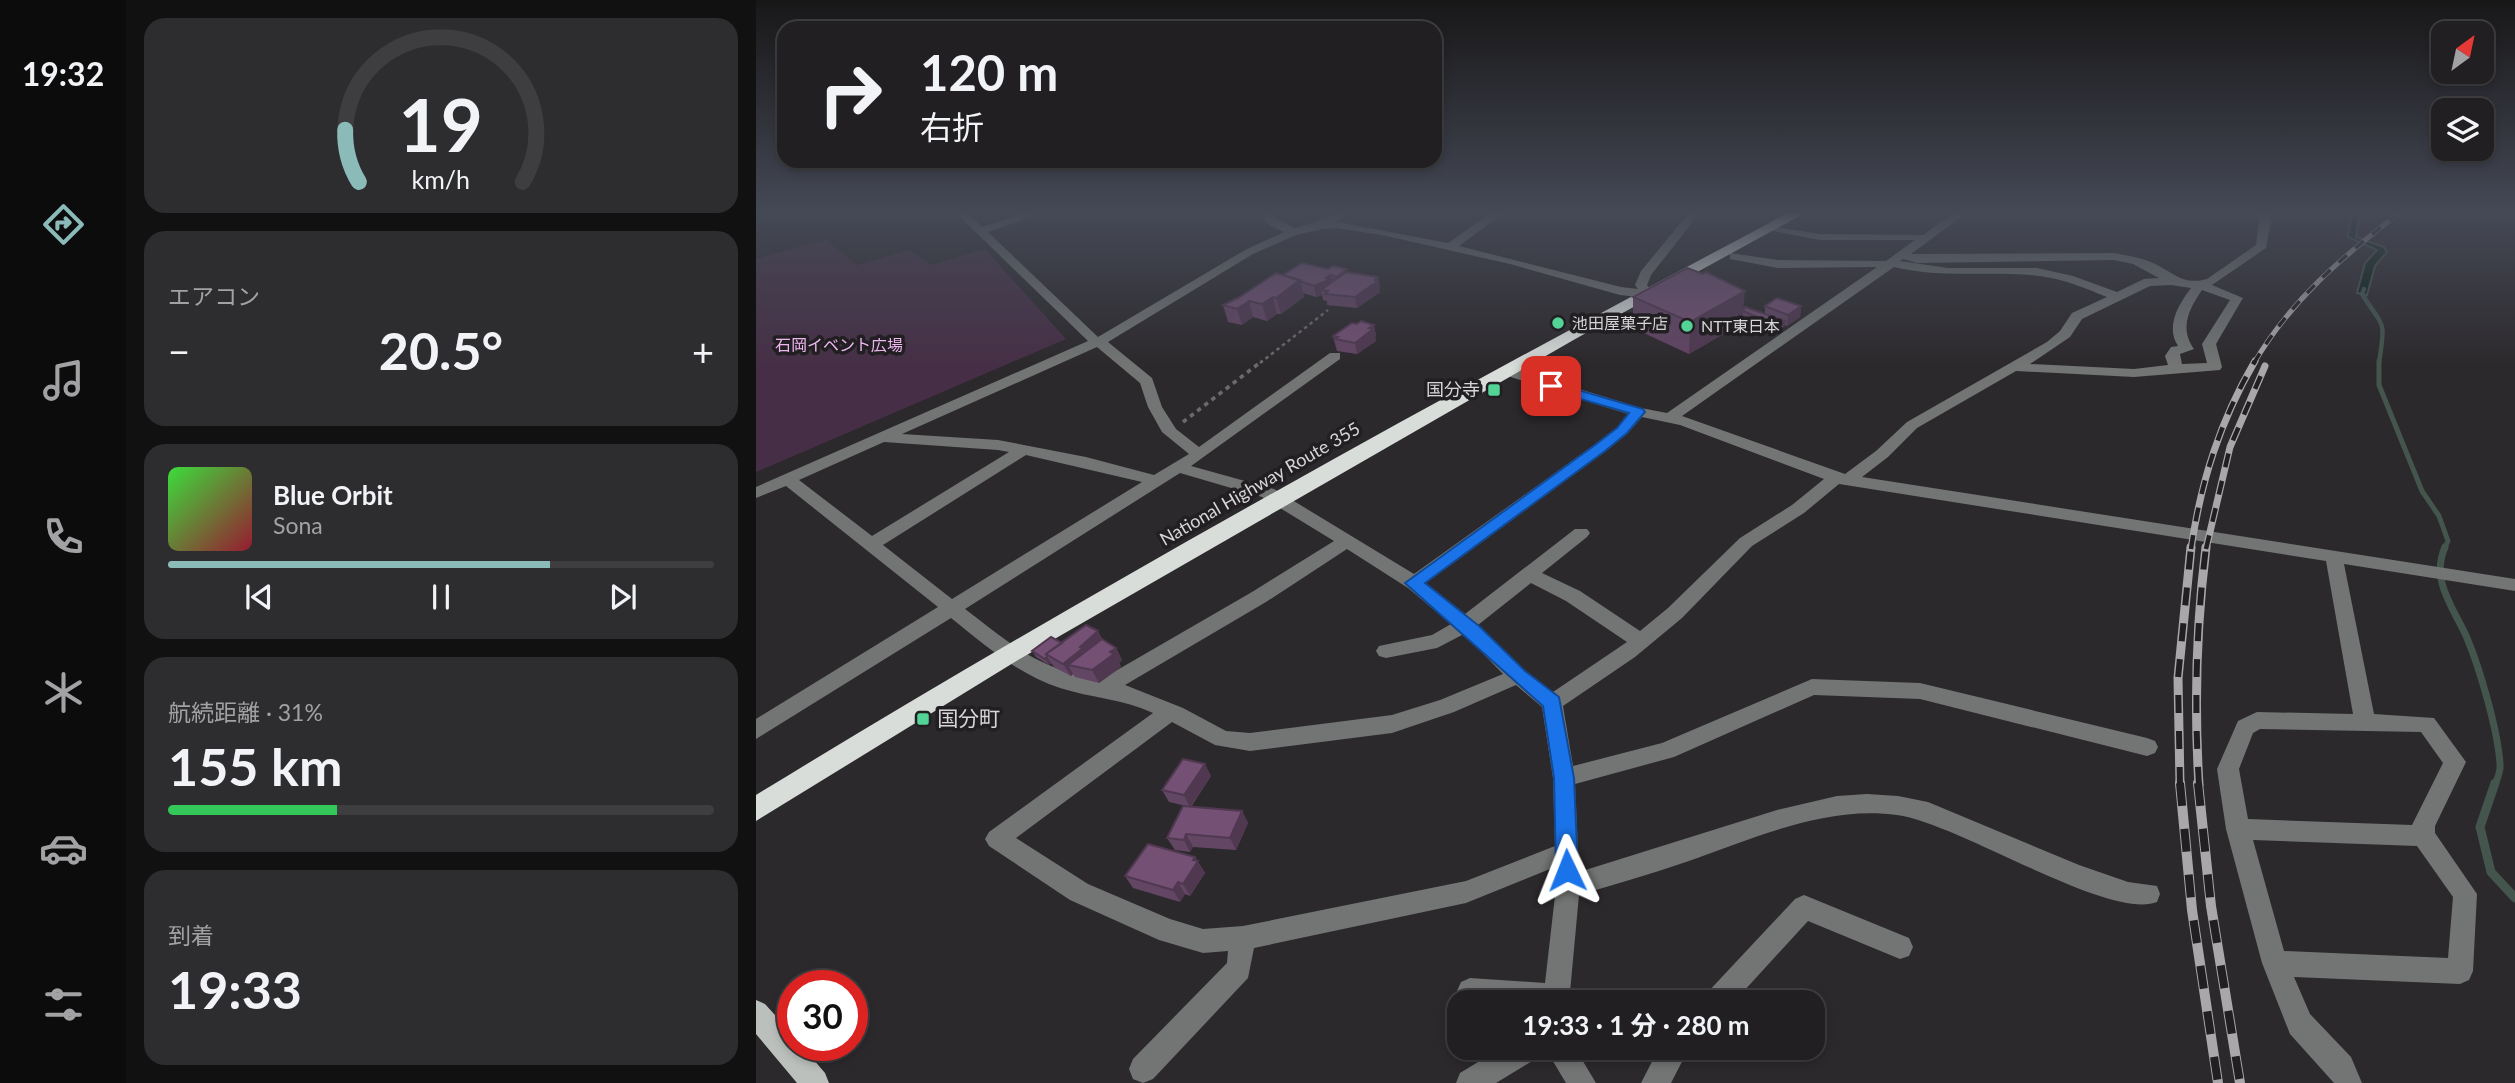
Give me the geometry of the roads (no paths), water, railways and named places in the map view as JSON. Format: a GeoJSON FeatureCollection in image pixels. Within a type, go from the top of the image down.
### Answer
{"type":"FeatureCollection","features":[{"type":"Feature","properties":{"kind":"highway","name":"National Highway Route 355"},"geometry":{"type":"LineString","coordinates":[[756,809],[1010,654],[1506,371],[1703,265]]}},
{"type":"Feature","properties":{"kind":"main road"},"geometry":{"type":"LineString","coordinates":[[756,1013],[815,1083]]}},
{"type":"Feature","properties":{"kind":"street"},"geometry":{"type":"LineString","coordinates":[[1014,265],[1096,342],[1105,346],[1147,381],[1155,407],[1170,432],[1199,454]]}},
{"type":"Feature","properties":{"kind":"street"},"geometry":{"type":"LineString","coordinates":[[756,493],[1096,342],[1144,318],[1230,265]]}},
{"type":"Feature","properties":{"kind":"street"},"geometry":{"type":"LineString","coordinates":[[1518,265],[1620,291],[1648,294]]}},
{"type":"Feature","properties":{"kind":"street"},"geometry":{"type":"LineString","coordinates":[[1648,294],[1641,285],[1642,280],[1654,265]]}},
{"type":"Feature","properties":{"kind":"street"},"geometry":{"type":"LineString","coordinates":[[1671,417],[1891,265]]}},
{"type":"Feature","properties":{"kind":"street"},"geometry":{"type":"LineString","coordinates":[[1904,265],[1918,271],[2012,271],[2061,276],[2119,298]]}},
{"type":"Feature","properties":{"kind":"street"},"geometry":{"type":"LineString","coordinates":[[2061,276],[2069,267],[2085,265]]}},
{"type":"Feature","properties":{"kind":"street"},"geometry":{"type":"LineString","coordinates":[[2092,265],[2116,268],[2152,282]]}},
{"type":"Feature","properties":{"kind":"street"},"geometry":{"type":"LineString","coordinates":[[2135,265],[2152,268],[2171,281]]}},
{"type":"Feature","properties":{"kind":"street"},"geometry":{"type":"LineString","coordinates":[[2176,368],[2172,356],[2176,349],[2187,349],[2180,343],[2178,334],[2183,312],[2199,285],[2226,273],[2237,265]]}},
{"type":"Feature","properties":{"kind":"street"},"geometry":{"type":"LineString","coordinates":[[1552,703],[1641,641],[1675,613],[1746,542],[1882,454],[1912,425],[2052,345],[2065,334],[2077,316],[2152,282],[2171,281],[2199,285],[2237,298],[2209,344],[2215,368],[2176,368],[2134,373],[2014,367]]}},
{"type":"Feature","properties":{"kind":"street"},"geometry":{"type":"LineString","coordinates":[[756,730],[1199,454],[1335,356]]}},
{"type":"Feature","properties":{"kind":"street"},"geometry":{"type":"LineString","coordinates":[[1506,371],[1638,412],[1671,417],[1843,478],[2515,586]]}},
{"type":"Feature","properties":{"kind":"street"},"geometry":{"type":"LineString","coordinates":[[1413,583],[1600,448],[1638,412]]}},
{"type":"Feature","properties":{"kind":"street"},"geometry":{"type":"LineString","coordinates":[[881,438],[963,442],[1024,450],[1154,480]]}},
{"type":"Feature","properties":{"kind":"street"},"geometry":{"type":"LineString","coordinates":[[871,545],[933,504],[1024,450]]}},
{"type":"Feature","properties":{"kind":"street"},"geometry":{"type":"LineString","coordinates":[[1178,467],[1268,494],[1348,541],[1413,583],[1465,625],[1518,676],[1552,703],[1564,778],[1567,887],[1557,990]]}},
{"type":"Feature","properties":{"kind":"street"},"geometry":{"type":"LineString","coordinates":[[787,479],[1022,663],[1063,681],[1133,695],[1223,739],[1250,742],[1392,724],[1447,706],[1518,676]]}},
{"type":"Feature","properties":{"kind":"street"},"geometry":{"type":"LineString","coordinates":[[1386,651],[1437,641],[1465,625],[1581,533]]}},
{"type":"Feature","properties":{"kind":"street"},"geometry":{"type":"LineString","coordinates":[[1102,689],[1259,597],[1348,541]]}},
{"type":"Feature","properties":{"kind":"street"},"geometry":{"type":"LineString","coordinates":[[2334,558],[2365,724]]}},
{"type":"Feature","properties":{"kind":"street"},"geometry":{"type":"LineString","coordinates":[[1531,575],[1573,596],[1641,641]]}},
{"type":"Feature","properties":{"kind":"street"},"geometry":{"type":"LineString","coordinates":[[1564,778],[1666,751],[1812,687],[1920,691],[2147,747]]}},
{"type":"Feature","properties":{"kind":"street"},"geometry":{"type":"LineString","coordinates":[[1169,713],[997,839],[1079,892],[1127,915],[1203,941],[1243,938],[1387,911],[1466,892],[1566,852]]}},
{"type":"Feature","properties":{"kind":"street"},"geometry":{"type":"LineString","coordinates":[[2275,963],[2460,971],[2465,894],[2423,836],[2423,826],[2455,762],[2427,724],[2256,720],[2245,727],[2228,769],[2238,829],[2275,963],[2300,1024],[2341,1067],[2348,1083]]}},
{"type":"Feature","properties":{"kind":"street"},"geometry":{"type":"LineString","coordinates":[[1567,887],[1688,851],[1772,820],[1828,807],[1874,803],[1928,812],[2085,879],[2128,893],[2148,894]]}},
{"type":"Feature","properties":{"kind":"street"},"geometry":{"type":"LineString","coordinates":[[2238,829],[2423,836]]}},
{"type":"Feature","properties":{"kind":"street"},"geometry":{"type":"LineString","coordinates":[[1727,990],[1804,908],[1900,947]]}},
{"type":"Feature","properties":{"kind":"street"},"geometry":{"type":"LineString","coordinates":[[1143,1069],[1239,969],[1243,938]]}},
{"type":"Feature","properties":{"kind":"street"},"geometry":{"type":"LineString","coordinates":[[1470,1083],[1507,1060]]}},
{"type":"Feature","properties":{"kind":"street"},"geometry":{"type":"LineString","coordinates":[[1567,1060],[1582,1083]]}},
{"type":"Feature","properties":{"kind":"street"},"geometry":{"type":"LineString","coordinates":[[1655,1083],[1668,1060]]}},
{"type":"Feature","properties":{"kind":"waterway"},"geometry":{"type":"LineString","coordinates":[[2364,289],[2362,294],[2381,325],[2379,363]]}},
{"type":"Feature","properties":{"kind":"waterway"},"geometry":{"type":"LineString","coordinates":[[2379,363],[2379,385],[2422,491],[2439,516],[2448,541],[2445,547]]}},
{"type":"Feature","properties":{"kind":"waterway"},"geometry":{"type":"LineString","coordinates":[[2445,547],[2441,559],[2442,583],[2472,651],[2496,735],[2500,767],[2495,785]]}},
{"type":"Feature","properties":{"kind":"waterway"},"geometry":{"type":"LineString","coordinates":[[2495,783],[2480,827],[2491,872],[2515,898]]}},
{"type":"Feature","properties":{"kind":"railway"},"geometry":{"type":"LineString","coordinates":[[2254,363],[2284,319],[2337,265]]}},
{"type":"Feature","properties":{"kind":"railway"},"geometry":{"type":"LineString","coordinates":[[2191,549],[2206,475],[2222,429],[2255,361]]}},
{"type":"Feature","properties":{"kind":"railway"},"geometry":{"type":"LineString","coordinates":[[2206,549],[2230,447],[2265,366]]}},
{"type":"Feature","properties":{"kind":"railway"},"geometry":{"type":"LineString","coordinates":[[2180,785],[2178,678],[2191,547]]}},
{"type":"Feature","properties":{"kind":"railway"},"geometry":{"type":"LineString","coordinates":[[2199,785],[2197,666],[2206,547]]}},
{"type":"Feature","properties":{"kind":"railway"},"geometry":{"type":"LineString","coordinates":[[2180,783],[2192,910],[2218,1083]]}},
{"type":"Feature","properties":{"kind":"railway"},"geometry":{"type":"LineString","coordinates":[[2198,783],[2211,906],[2240,1083]]}},
{"type":"Feature","properties":{"kind":"place","name":"池田屋菓子店"},"geometry":{"type":"Point","coordinates":[1558,323]}},
{"type":"Feature","properties":{"kind":"place","name":"NTT東日本"},"geometry":{"type":"Point","coordinates":[1687,326]}},
{"type":"Feature","properties":{"kind":"place","name":"国分寺"},"geometry":{"type":"Point","coordinates":[1494,390]}},
{"type":"Feature","properties":{"kind":"place","name":"国分町"},"geometry":{"type":"Point","coordinates":[923,719]}},
{"type":"Feature","properties":{"kind":"park label","name":"石岡イベント広場"},"geometry":{"type":"Point","coordinates":[839,345]}}]}
